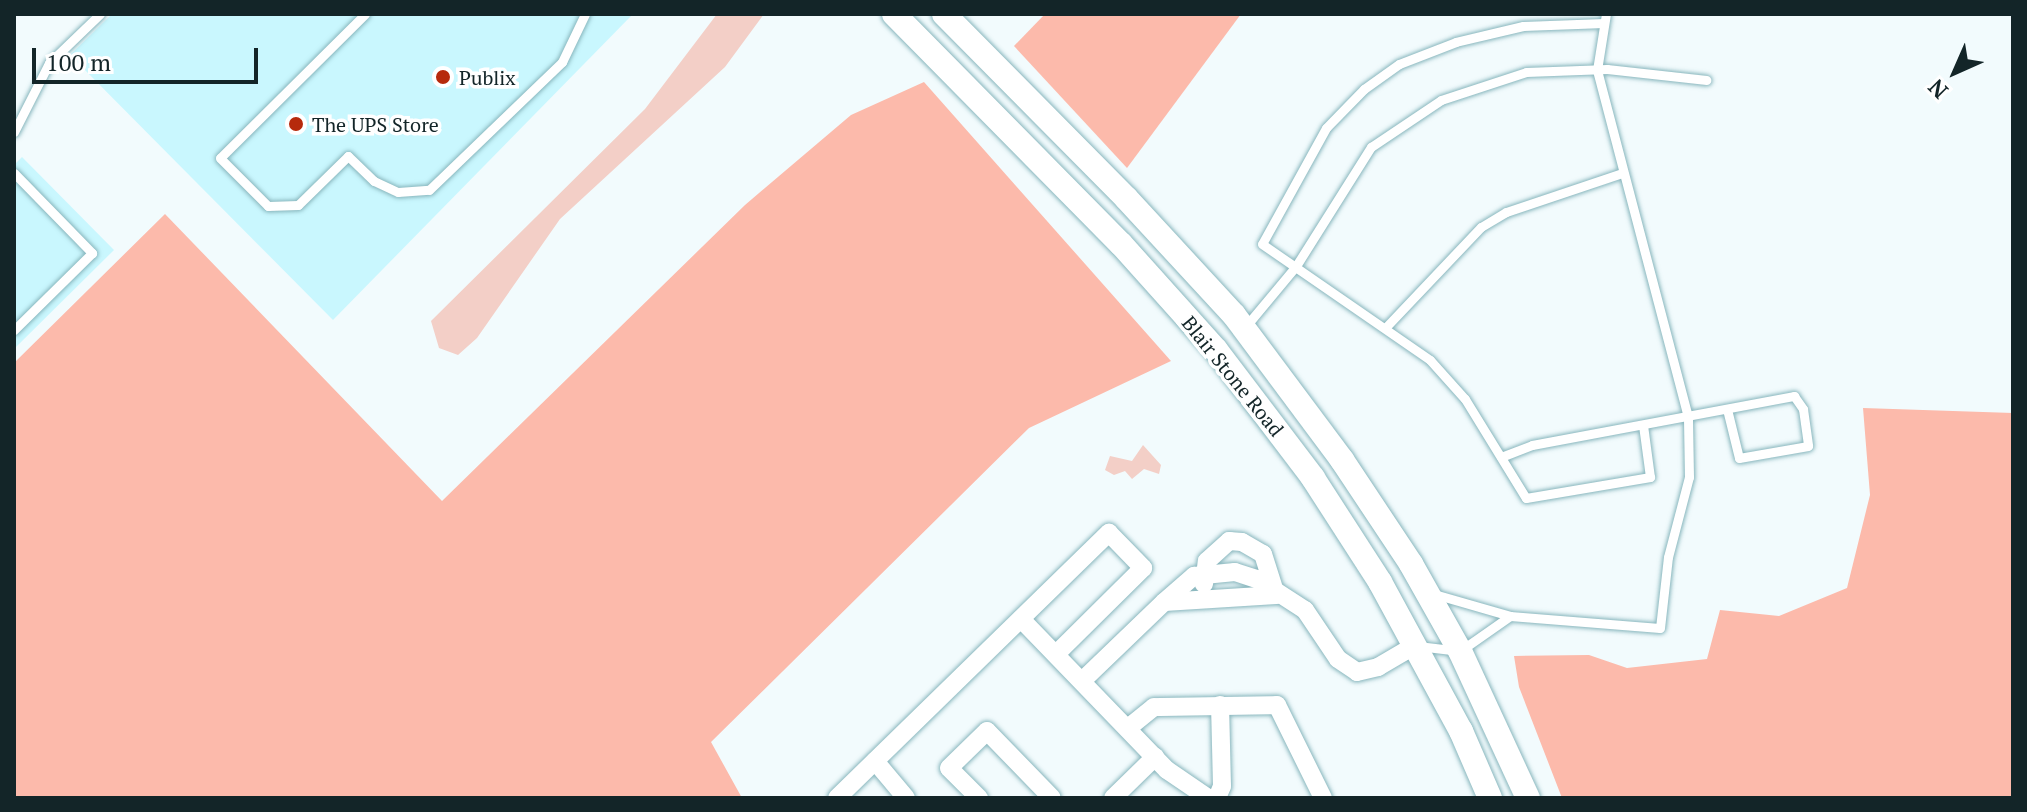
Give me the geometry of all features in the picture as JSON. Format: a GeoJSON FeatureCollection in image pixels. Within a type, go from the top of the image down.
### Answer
{"type":"FeatureCollection","features":[{"type":"Feature","properties":{"kind":"main road","name":"Blair Stone Road"},"geometry":{"type":"LineString","coordinates":[[894,14],[1121,244],[1216,350],[1313,478],[1414,646],[1461,731],[1490,798]]}},
{"type":"Feature","properties":{"kind":"main road","name":"Blair Stone Road"},"geometry":{"type":"LineString","coordinates":[[944,14],[1126,198],[1243,329],[1342,460],[1460,651],[1528,798]]}},
{"type":"Feature","properties":{"kind":"street"},"geometry":{"type":"LineString","coordinates":[[837,798],[1109,533],[1143,568],[1056,654]]}},
{"type":"Feature","properties":{"kind":"street"},"geometry":{"type":"LineString","coordinates":[[1205,598],[1203,574],[1218,549],[1229,541],[1242,542],[1263,554],[1276,595]]}},
{"type":"Feature","properties":{"kind":"street"},"geometry":{"type":"LineString","coordinates":[[1082,681],[1179,585],[1203,574],[1246,575],[1305,610],[1338,659],[1357,672],[1378,667],[1414,646]]}},
{"type":"Feature","properties":{"kind":"street"},"geometry":{"type":"LineString","coordinates":[[1164,602],[1276,595]]}},
{"type":"Feature","properties":{"kind":"street"},"geometry":{"type":"LineString","coordinates":[[1021,619],[1155,757],[1208,798]]}},
{"type":"Feature","properties":{"kind":"street"},"geometry":{"type":"LineString","coordinates":[[1217,798],[1222,786],[1220,705]]}},
{"type":"Feature","properties":{"kind":"street"},"geometry":{"type":"LineString","coordinates":[[1128,728],[1154,707],[1277,705],[1323,798]]}},
{"type":"Feature","properties":{"kind":"street"},"geometry":{"type":"LineString","coordinates":[[979,798],[949,768],[987,731],[1052,798]]}},
{"type":"Feature","properties":{"kind":"street"},"geometry":{"type":"LineString","coordinates":[[1113,798],[1155,757]]}},
{"type":"Feature","properties":{"kind":"street"},"geometry":{"type":"LineString","coordinates":[[875,761],[906,798]]}},
{"type":"Feature","properties":{"kind":"lane"},"geometry":{"type":"LineString","coordinates":[[14,132],[49,63],[100,14]]}},
{"type":"Feature","properties":{"kind":"lane"},"geometry":{"type":"LineString","coordinates":[[365,14],[220,158],[268,206],[280,210],[298,205],[348,156],[374,181],[398,192],[429,190],[562,62],[585,14]]}},
{"type":"Feature","properties":{"kind":"lane"},"geometry":{"type":"LineString","coordinates":[[1426,592],[1510,616],[1660,628],[1668,557],[1689,477],[1688,417],[1597,70],[1605,18],[1523,26],[1456,42],[1399,64],[1364,89],[1326,128],[1262,244],[1430,360],[1465,399],[1526,498],[1650,477],[1643,425]]}},
{"type":"Feature","properties":{"kind":"lane"},"geometry":{"type":"LineString","coordinates":[[1243,329],[1296,266],[1355,168],[1395,129],[1441,100],[1526,72],[1597,70],[1706,80]]}},
{"type":"Feature","properties":{"kind":"lane"},"geometry":{"type":"LineString","coordinates":[[1386,327],[1481,227],[1537,200],[1622,173]]}},
{"type":"Feature","properties":{"kind":"lane"},"geometry":{"type":"LineString","coordinates":[[14,330],[92,253],[16,178]]}},
{"type":"Feature","properties":{"kind":"lane"},"geometry":{"type":"LineString","coordinates":[[1501,457],[1532,445],[1794,396],[1803,409],[1808,446],[1739,458],[1727,409]]}},
{"type":"Feature","properties":{"kind":"lane"},"geometry":{"type":"LineString","coordinates":[[1414,646],[1460,651],[1510,616]]}},
{"type":"Feature","properties":{"kind":"shaded area"},"geometry":{"type":"Polygon","coordinates":[[[112,14],[633,14],[333,320],[70,55],[112,14]]]}},
{"type":"Feature","properties":{"kind":"shaded area"},"geometry":{"type":"Polygon","coordinates":[[[717,14],[764,14],[725,67],[560,219],[477,338],[458,355],[439,348],[431,321],[645,109],[717,14]]]}},
{"type":"Feature","properties":{"kind":"shaded area"},"geometry":{"type":"Polygon","coordinates":[[[1045,14],[1241,14],[1127,168],[1014,46],[1045,14]]]}},
{"type":"Feature","properties":{"kind":"shaded area"},"geometry":{"type":"Polygon","coordinates":[[[924,82],[1171,361],[1029,428],[711,742],[742,798],[14,798],[14,363],[165,214],[442,501],[745,205],[851,115],[924,82]]]}},
{"type":"Feature","properties":{"kind":"shaded area"},"geometry":{"type":"Polygon","coordinates":[[[22,157],[114,250],[14,349],[14,165],[22,157]]]}},
{"type":"Feature","properties":{"kind":"shaded area"},"geometry":{"type":"Polygon","coordinates":[[[1863,408],[2013,413],[2013,798],[1562,798],[1519,687],[1514,656],[1589,655],[1627,668],[1707,659],[1720,610],[1779,616],[1847,588],[1870,495],[1863,408]]]}},
{"type":"Feature","properties":{"kind":"shaded area"},"geometry":{"type":"Polygon","coordinates":[[[1143,445],[1161,465],[1159,474],[1144,469],[1132,479],[1125,471],[1114,475],[1105,470],[1110,456],[1132,461],[1143,445]]]}},
{"type":"Feature","properties":{"kind":"place","name":"Publix"},"geometry":{"type":"Point","coordinates":[443,77]}},
{"type":"Feature","properties":{"kind":"place","name":"The UPS Store"},"geometry":{"type":"Point","coordinates":[296,124]}}]}
